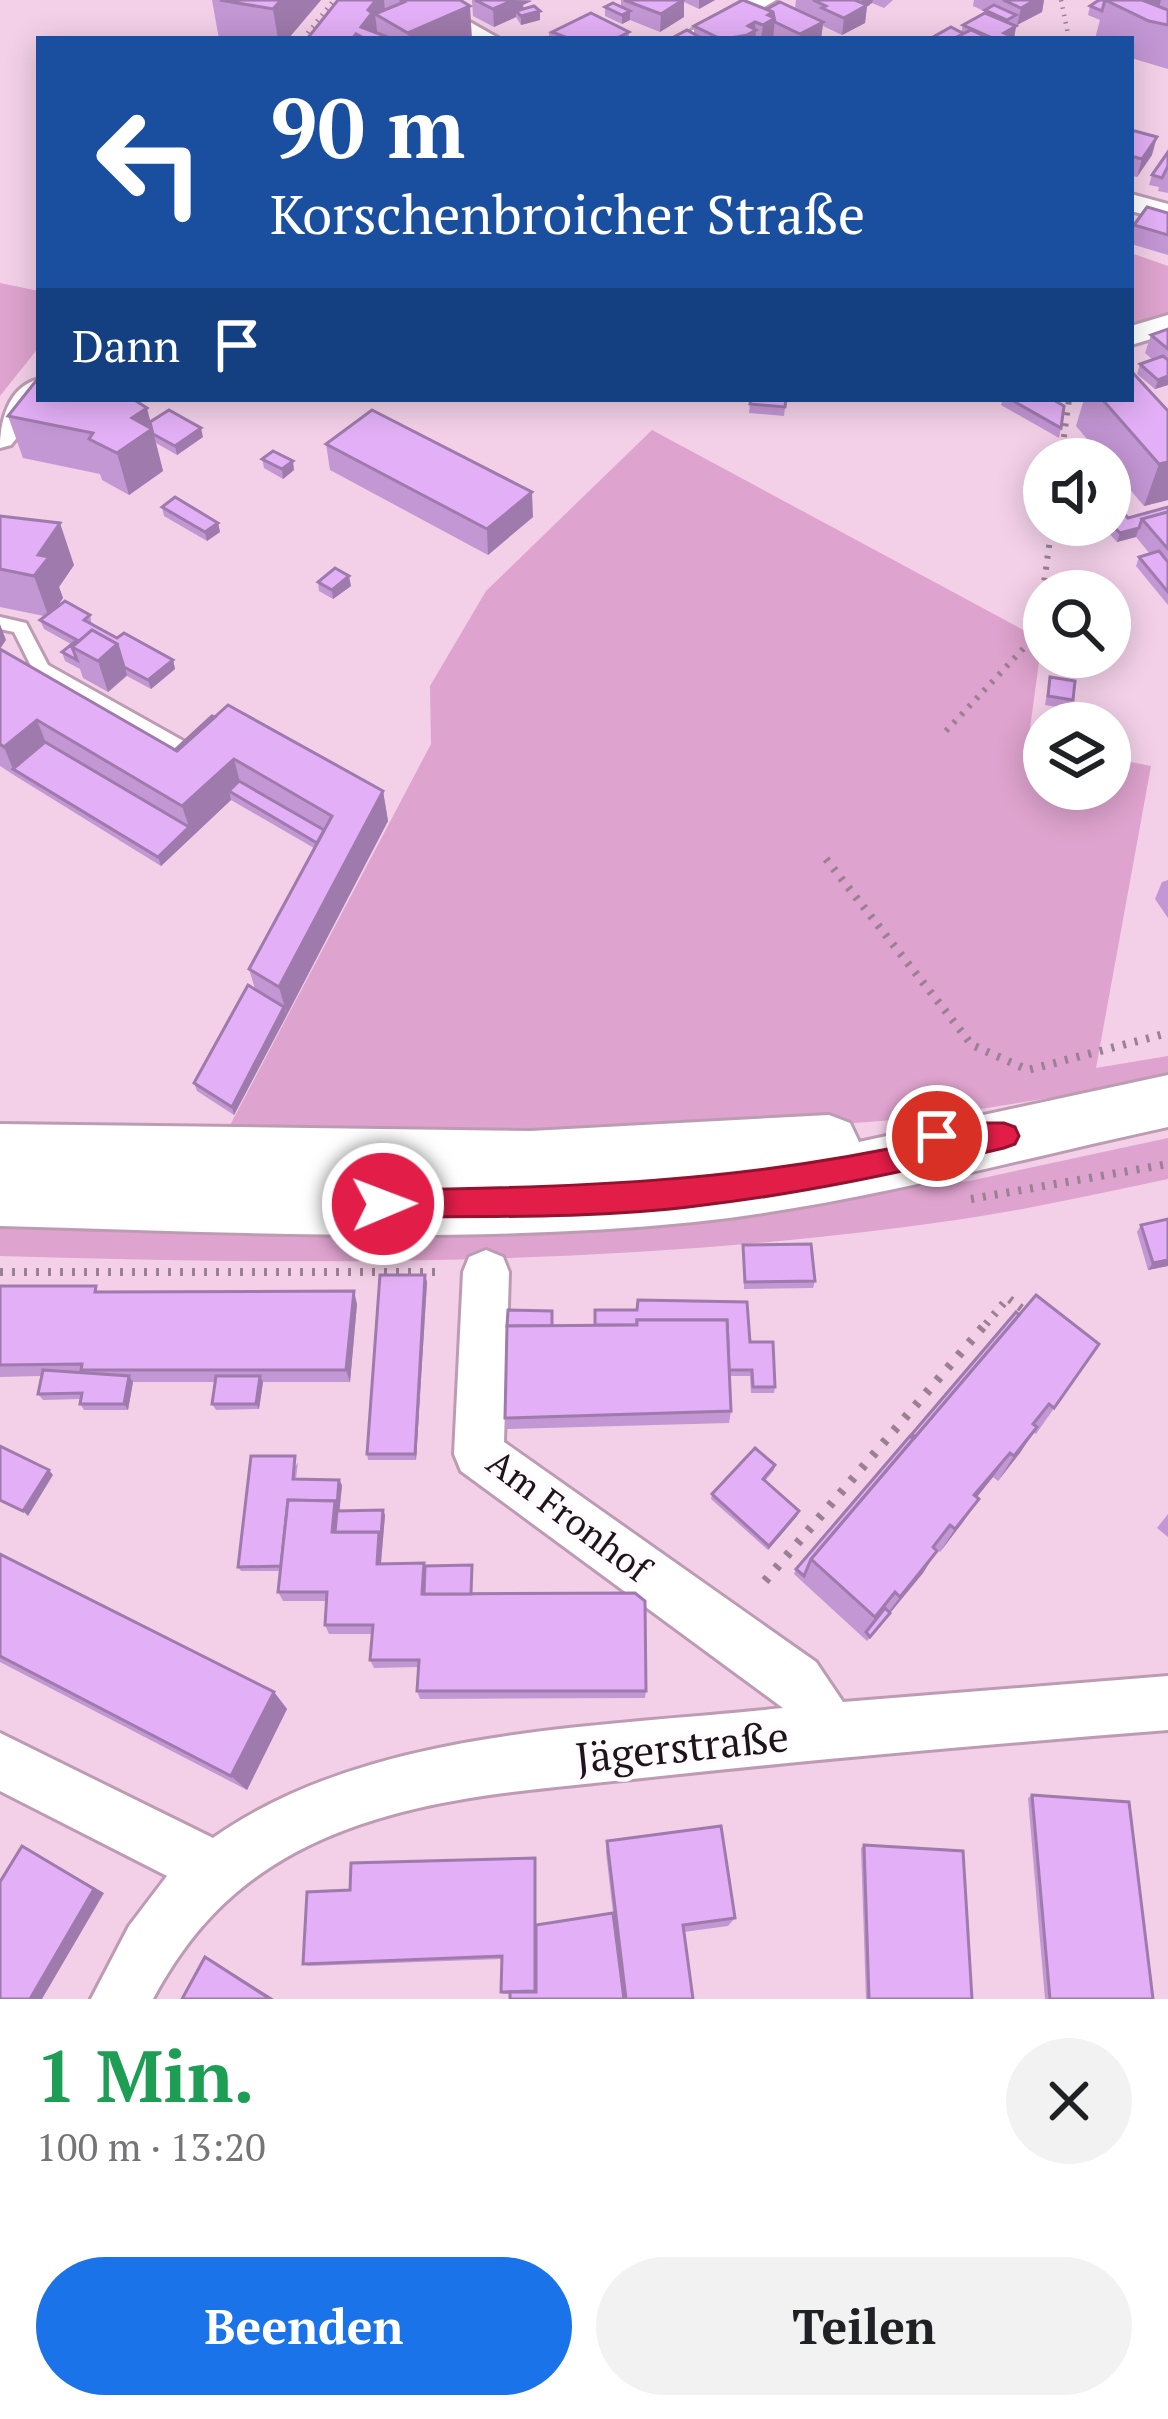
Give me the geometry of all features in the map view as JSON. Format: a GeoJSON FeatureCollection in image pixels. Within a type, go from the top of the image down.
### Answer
{"type":"FeatureCollection","features":[{"type":"Feature","properties":{"kind":"main road"},"geometry":{"type":"LineString","coordinates":[[0,1198],[332,1204],[629,1198],[834,1174],[1168,1101]]}},
{"type":"Feature","properties":{"kind":"main road"},"geometry":{"type":"LineString","coordinates":[[0,1151],[531,1158],[1004,1136]]}},
{"type":"Feature","properties":{"kind":"street"},"geometry":{"type":"LineString","coordinates":[[412,0],[482,36]]}},
{"type":"Feature","properties":{"kind":"street"},"geometry":{"type":"LineString","coordinates":[[696,36],[764,0]]}},
{"type":"Feature","properties":{"kind":"street"},"geometry":{"type":"LineString","coordinates":[[1134,203],[1168,213]]}},
{"type":"Feature","properties":{"kind":"street"},"geometry":{"type":"LineString","coordinates":[[1134,335],[1168,324]]}},
{"type":"Feature","properties":{"kind":"street"},"geometry":{"type":"LineString","coordinates":[[0,438],[36,393]]}},
{"type":"Feature","properties":{"kind":"street","name":"Am Fronhof"},"geometry":{"type":"LineString","coordinates":[[486,1273],[479,1454],[797,1682],[830,1730]]}},
{"type":"Feature","properties":{"kind":"street","name":"Jägerstraße"},"geometry":{"type":"LineString","coordinates":[[121,1999],[167,1920],[217,1870],[316,1815],[414,1781],[468,1770],[830,1730],[1168,1703]]}},
{"type":"Feature","properties":{"kind":"street"},"geometry":{"type":"LineString","coordinates":[[0,1761],[217,1870]]}},
{"type":"Feature","properties":{"kind":"lane"},"geometry":{"type":"LineString","coordinates":[[0,623],[20,627],[41,669],[180,748]]}},
{"type":"Feature","properties":{"kind":"path"},"geometry":{"type":"LineString","coordinates":[[305,36],[334,0]]}},
{"type":"Feature","properties":{"kind":"path"},"geometry":{"type":"LineString","coordinates":[[1061,0],[1068,36]]}},
{"type":"Feature","properties":{"kind":"path"},"geometry":{"type":"LineString","coordinates":[[1064,438],[1069,402]]}},
{"type":"Feature","properties":{"kind":"path"},"geometry":{"type":"LineString","coordinates":[[946,731],[1037,634],[1049,546]]}},
{"type":"Feature","properties":{"kind":"path"},"geometry":{"type":"LineString","coordinates":[[826,859],[972,1046],[1028,1070],[1168,1034]]}},
{"type":"Feature","properties":{"kind":"path"},"geometry":{"type":"LineString","coordinates":[[0,1272],[486,1273]]}},
{"type":"Feature","properties":{"kind":"path"},"geometry":{"type":"LineString","coordinates":[[765,1581],[1008,1298],[1045,1327]]}},
{"type":"Feature","properties":{"kind":"shaded area"},"geometry":{"type":"Polygon","coordinates":[[[1134,254],[1168,266],[1168,315],[1134,326],[1134,254]]]}},
{"type":"Feature","properties":{"kind":"shaded area"},"geometry":{"type":"Polygon","coordinates":[[[0,283],[36,290],[36,351],[0,396],[0,283]]]}},
{"type":"Feature","properties":{"kind":"shaded area"},"geometry":{"type":"Polygon","coordinates":[[[652,430],[1023,630],[1023,678],[1037,678],[1034,702],[1023,702],[1023,810],[1131,810],[1131,762],[1151,766],[1096,1068],[1168,1056],[1168,1072],[1086,1092],[931,1117],[716,1134],[609,1127],[438,1132],[228,1129],[431,744],[430,686],[486,591],[652,430]]]}},
{"type":"Feature","properties":{"kind":"shaded area"},"geometry":{"type":"Polygon","coordinates":[[[1168,1138],[1168,1179],[989,1215],[843,1234],[723,1246],[482,1259],[0,1256],[0,1217],[674,1215],[969,1181],[1168,1138]]]}},
{"type":"Feature","properties":{"kind":"building"},"geometry":{"type":"Polygon","coordinates":[[[220,0],[281,0],[273,9],[220,0]]]}},
{"type":"Feature","properties":{"kind":"building"},"geometry":{"type":"Polygon","coordinates":[[[338,0],[376,0],[361,27],[385,36],[309,36],[338,0]]]}},
{"type":"Feature","properties":{"kind":"building"},"geometry":{"type":"Polygon","coordinates":[[[400,0],[460,0],[470,6],[408,33],[375,14],[404,2],[400,0]]]}},
{"type":"Feature","properties":{"kind":"building"},"geometry":{"type":"Polygon","coordinates":[[[475,0],[514,0],[493,9],[475,0]]]}},
{"type":"Feature","properties":{"kind":"building"},"geometry":{"type":"Polygon","coordinates":[[[624,0],[683,0],[661,14],[624,0]]]}},
{"type":"Feature","properties":{"kind":"building"},"geometry":{"type":"Polygon","coordinates":[[[743,0],[773,12],[768,15],[775,18],[763,25],[755,22],[748,26],[756,30],[742,36],[715,36],[694,26],[743,0]]]}},
{"type":"Feature","properties":{"kind":"building"},"geometry":{"type":"Polygon","coordinates":[[[813,0],[855,0],[867,5],[844,18],[813,0]]]}},
{"type":"Feature","properties":{"kind":"building"},"geometry":{"type":"Polygon","coordinates":[[[1003,0],[1035,0],[1021,8],[1003,0]]]}},
{"type":"Feature","properties":{"kind":"building"},"geometry":{"type":"Polygon","coordinates":[[[1105,0],[1102,11],[1090,6],[1105,0]]]}},
{"type":"Feature","properties":{"kind":"building"},"geometry":{"type":"Polygon","coordinates":[[[1105,0],[1142,0],[1168,10],[1168,25],[1149,21],[1105,0]]]}},
{"type":"Feature","properties":{"kind":"building"},"geometry":{"type":"Polygon","coordinates":[[[780,2],[823,22],[800,34],[775,22],[767,9],[780,2]]]}},
{"type":"Feature","properties":{"kind":"building"},"geometry":{"type":"Polygon","coordinates":[[[613,3],[630,11],[622,15],[605,7],[613,3]]]}},
{"type":"Feature","properties":{"kind":"building"},"geometry":{"type":"Polygon","coordinates":[[[994,5],[1016,15],[1007,20],[985,10],[994,5]]]}},
{"type":"Feature","properties":{"kind":"building"},"geometry":{"type":"Polygon","coordinates":[[[534,6],[540,11],[521,16],[516,11],[534,6]]]}},
{"type":"Feature","properties":{"kind":"building"},"geometry":{"type":"Polygon","coordinates":[[[591,13],[629,32],[562,36],[552,32],[591,13]]]}},
{"type":"Feature","properties":{"kind":"building"},"geometry":{"type":"Polygon","coordinates":[[[985,13],[1016,26],[1004,33],[1011,36],[988,36],[963,25],[985,13]]]}},
{"type":"Feature","properties":{"kind":"building"},"geometry":{"type":"Polygon","coordinates":[[[951,27],[964,34],[960,36],[935,36],[951,27]]]}},
{"type":"Feature","properties":{"kind":"building"},"geometry":{"type":"Polygon","coordinates":[[[1134,131],[1157,137],[1142,159],[1134,157],[1134,131]]]}},
{"type":"Feature","properties":{"kind":"building"},"geometry":{"type":"Polygon","coordinates":[[[1168,152],[1162,178],[1152,175],[1168,152]]]}},
{"type":"Feature","properties":{"kind":"building"},"geometry":{"type":"Polygon","coordinates":[[[1147,207],[1168,213],[1168,235],[1134,225],[1147,207]]]}},
{"type":"Feature","properties":{"kind":"building"},"geometry":{"type":"Polygon","coordinates":[[[1168,329],[1168,349],[1151,335],[1168,329]]]}},
{"type":"Feature","properties":{"kind":"building"},"geometry":{"type":"Polygon","coordinates":[[[1163,356],[1168,360],[1168,376],[1158,380],[1140,364],[1163,356]]]}},
{"type":"Feature","properties":{"kind":"building"},"geometry":{"type":"Polygon","coordinates":[[[1134,374],[1168,411],[1168,462],[1159,464],[1105,402],[1134,402],[1134,374]]]}},
{"type":"Feature","properties":{"kind":"building"},"geometry":{"type":"Polygon","coordinates":[[[36,381],[36,402],[138,402],[147,408],[132,418],[152,429],[117,453],[89,439],[93,433],[8,416],[36,381]]]}},
{"type":"Feature","properties":{"kind":"building"},"geometry":{"type":"Polygon","coordinates":[[[750,402],[786,402],[785,407],[750,402]]]}},
{"type":"Feature","properties":{"kind":"building"},"geometry":{"type":"Polygon","coordinates":[[[1015,402],[1057,402],[1064,406],[1061,428],[1015,402]]]}},
{"type":"Feature","properties":{"kind":"building"},"geometry":{"type":"Polygon","coordinates":[[[169,410],[201,428],[175,446],[153,434],[150,422],[169,410]]]}},
{"type":"Feature","properties":{"kind":"building"},"geometry":{"type":"Polygon","coordinates":[[[372,410],[532,492],[487,529],[326,444],[372,410]]]}},
{"type":"Feature","properties":{"kind":"building"},"geometry":{"type":"Polygon","coordinates":[[[273,451],[293,461],[282,469],[262,459],[273,451]]]}},
{"type":"Feature","properties":{"kind":"building"},"geometry":{"type":"Polygon","coordinates":[[[175,497],[218,523],[205,532],[162,507],[175,497]]]}},
{"type":"Feature","properties":{"kind":"building"},"geometry":{"type":"Polygon","coordinates":[[[1168,507],[1168,512],[1142,519],[1139,528],[1131,530],[1131,517],[1168,507]]]}},
{"type":"Feature","properties":{"kind":"building"},"geometry":{"type":"Polygon","coordinates":[[[1168,512],[1168,549],[1142,519],[1168,512]]]}},
{"type":"Feature","properties":{"kind":"building"},"geometry":{"type":"Polygon","coordinates":[[[0,516],[60,523],[38,555],[49,557],[34,576],[0,569],[0,516]]]}},
{"type":"Feature","properties":{"kind":"building"},"geometry":{"type":"Polygon","coordinates":[[[1159,551],[1168,562],[1168,592],[1139,557],[1159,551]]]}},
{"type":"Feature","properties":{"kind":"building"},"geometry":{"type":"Polygon","coordinates":[[[335,568],[349,576],[332,590],[318,582],[335,568]]]}},
{"type":"Feature","properties":{"kind":"building"},"geometry":{"type":"Polygon","coordinates":[[[65,601],[90,615],[84,620],[117,638],[124,633],[173,660],[148,680],[124,667],[117,644],[92,630],[72,647],[77,660],[62,652],[77,640],[40,620],[65,601]]]}},
{"type":"Feature","properties":{"kind":"building"},"geometry":{"type":"Polygon","coordinates":[[[92,630],[117,644],[98,661],[72,647],[92,630]]]}},
{"type":"Feature","properties":{"kind":"building"},"geometry":{"type":"Polygon","coordinates":[[[0,649],[177,751],[228,705],[383,791],[279,987],[249,969],[332,816],[234,759],[182,806],[37,720],[4,747],[0,744],[0,649]]]}},
{"type":"Feature","properties":{"kind":"building"},"geometry":{"type":"Polygon","coordinates":[[[1050,678],[1075,681],[1073,700],[1048,696],[1050,678]]]}},
{"type":"Feature","properties":{"kind":"building"},"geometry":{"type":"Polygon","coordinates":[[[212,716],[215,717],[175,750],[212,716]]]}},
{"type":"Feature","properties":{"kind":"building"},"geometry":{"type":"Polygon","coordinates":[[[45,742],[189,827],[158,857],[13,769],[45,742]]]}},
{"type":"Feature","properties":{"kind":"building"},"geometry":{"type":"Polygon","coordinates":[[[239,781],[324,830],[317,843],[229,791],[239,781]]]}},
{"type":"Feature","properties":{"kind":"building"},"geometry":{"type":"Polygon","coordinates":[[[248,985],[284,1007],[232,1107],[194,1083],[248,985]]]}},
{"type":"Feature","properties":{"kind":"building"},"geometry":{"type":"Polygon","coordinates":[[[1168,1219],[1168,1260],[1153,1263],[1141,1225],[1168,1219]]]}},
{"type":"Feature","properties":{"kind":"building"},"geometry":{"type":"Polygon","coordinates":[[[811,1244],[815,1281],[745,1282],[743,1245],[811,1244]]]}},
{"type":"Feature","properties":{"kind":"building"},"geometry":{"type":"Polygon","coordinates":[[[380,1275],[425,1275],[415,1454],[367,1454],[380,1275]]]}},
{"type":"Feature","properties":{"kind":"building"},"geometry":{"type":"Polygon","coordinates":[[[0,1286],[96,1286],[95,1292],[354,1291],[346,1370],[81,1370],[82,1364],[0,1365],[0,1286]]]}},
{"type":"Feature","properties":{"kind":"building"},"geometry":{"type":"Polygon","coordinates":[[[1036,1295],[1099,1344],[1054,1408],[1049,1404],[1014,1456],[1010,1453],[974,1495],[979,1499],[955,1529],[950,1525],[933,1547],[937,1551],[900,1597],[895,1592],[875,1617],[811,1559],[1036,1295]]]}},
{"type":"Feature","properties":{"kind":"building"},"geometry":{"type":"Polygon","coordinates":[[[638,1300],[747,1302],[750,1342],[773,1342],[775,1387],[753,1387],[752,1370],[729,1370],[727,1320],[595,1325],[595,1310],[637,1310],[638,1300]]]}},
{"type":"Feature","properties":{"kind":"building"},"geometry":{"type":"Polygon","coordinates":[[[508,1310],[552,1311],[552,1326],[507,1326],[508,1310]]]}},
{"type":"Feature","properties":{"kind":"building"},"geometry":{"type":"Polygon","coordinates":[[[1016,1312],[1019,1315],[915,1437],[912,1434],[1016,1312]]]}},
{"type":"Feature","properties":{"kind":"building"},"geometry":{"type":"Polygon","coordinates":[[[637,1320],[727,1320],[731,1411],[505,1418],[507,1326],[637,1325],[637,1320]]]}},
{"type":"Feature","properties":{"kind":"building"},"geometry":{"type":"Polygon","coordinates":[[[43,1370],[129,1376],[124,1404],[80,1404],[82,1393],[38,1394],[43,1370]]]}},
{"type":"Feature","properties":{"kind":"building"},"geometry":{"type":"Polygon","coordinates":[[[216,1376],[260,1376],[256,1404],[212,1404],[216,1376]]]}},
{"type":"Feature","properties":{"kind":"building"},"geometry":{"type":"Polygon","coordinates":[[[910,1436],[913,1439],[811,1559],[804,1576],[796,1569],[910,1436]]]}},
{"type":"Feature","properties":{"kind":"building"},"geometry":{"type":"Polygon","coordinates":[[[0,1446],[49,1470],[23,1511],[0,1500],[0,1446]]]}},
{"type":"Feature","properties":{"kind":"building"},"geometry":{"type":"Polygon","coordinates":[[[755,1448],[775,1465],[763,1479],[799,1511],[769,1546],[712,1494],[755,1448]]]}},
{"type":"Feature","properties":{"kind":"building"},"geometry":{"type":"Polygon","coordinates":[[[251,1456],[295,1456],[293,1479],[339,1480],[337,1505],[335,1501],[288,1500],[281,1566],[238,1567],[251,1456]]]}},
{"type":"Feature","properties":{"kind":"building"},"geometry":{"type":"Polygon","coordinates":[[[288,1500],[335,1501],[332,1532],[379,1532],[377,1564],[424,1563],[422,1594],[635,1593],[645,1601],[646,1691],[417,1691],[419,1660],[370,1660],[373,1625],[325,1625],[327,1592],[278,1592],[288,1500]]]}},
{"type":"Feature","properties":{"kind":"building"},"geometry":{"type":"Polygon","coordinates":[[[383,1510],[381,1536],[379,1532],[335,1532],[337,1511],[383,1510]]]}},
{"type":"Feature","properties":{"kind":"building"},"geometry":{"type":"Polygon","coordinates":[[[0,1554],[274,1692],[231,1776],[0,1656],[0,1554]]]}},
{"type":"Feature","properties":{"kind":"building"},"geometry":{"type":"Polygon","coordinates":[[[472,1565],[471,1594],[424,1594],[425,1566],[472,1565]]]}},
{"type":"Feature","properties":{"kind":"building"},"geometry":{"type":"Polygon","coordinates":[[[885,1608],[890,1613],[870,1637],[866,1632],[885,1608]]]}},
{"type":"Feature","properties":{"kind":"building"},"geometry":{"type":"Polygon","coordinates":[[[1032,1795],[1129,1802],[1153,1999],[1050,1999],[1032,1795]]]}},
{"type":"Feature","properties":{"kind":"building"},"geometry":{"type":"Polygon","coordinates":[[[721,1826],[735,1918],[683,1925],[693,1999],[626,1999],[607,1841],[721,1826]]]}},
{"type":"Feature","properties":{"kind":"building"},"geometry":{"type":"Polygon","coordinates":[[[864,1845],[963,1851],[972,1999],[869,1999],[864,1845]]]}},
{"type":"Feature","properties":{"kind":"building"},"geometry":{"type":"Polygon","coordinates":[[[22,1846],[94,1889],[30,1999],[0,1999],[0,1882],[22,1846]]]}},
{"type":"Feature","properties":{"kind":"building"},"geometry":{"type":"Polygon","coordinates":[[[535,1858],[535,1991],[501,1992],[502,1956],[303,1964],[307,1892],[350,1890],[351,1863],[535,1858]]]}},
{"type":"Feature","properties":{"kind":"building"},"geometry":{"type":"Polygon","coordinates":[[[613,1913],[624,1999],[510,1999],[510,1992],[536,1992],[536,1925],[613,1913]]]}},
{"type":"Feature","properties":{"kind":"building"},"geometry":{"type":"Polygon","coordinates":[[[205,1957],[270,1999],[182,1999],[205,1957]]]}},
{"type":"Feature","properties":{"kind":"route"},"geometry":{"type":"LineString","coordinates":[[383,1204],[692,1194],[834,1174],[1004,1136],[937,1136]]}}]}
